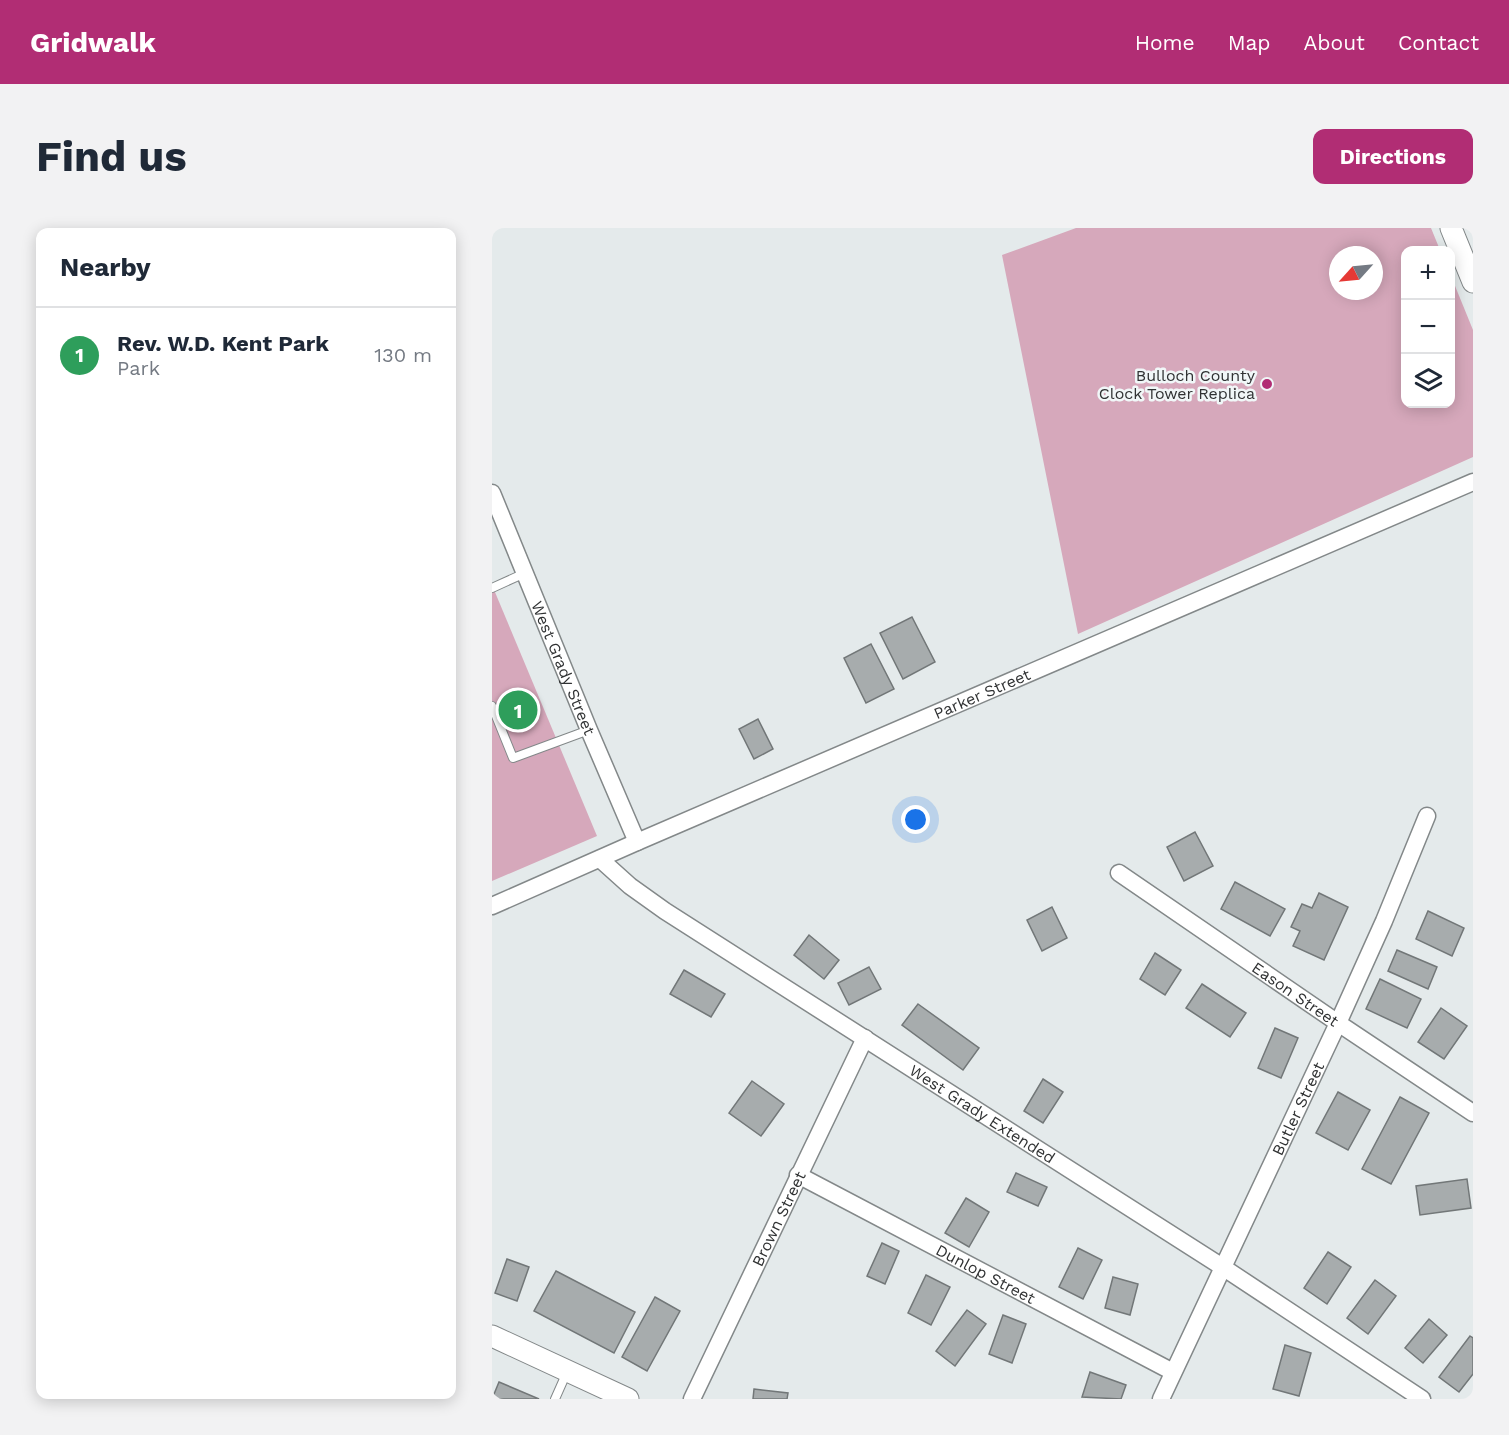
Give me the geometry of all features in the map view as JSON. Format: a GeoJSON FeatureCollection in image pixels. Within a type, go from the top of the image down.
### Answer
{"type":"FeatureCollection","features":[{"type":"Feature","properties":{"kind":"street"},"geometry":{"type":"LineString","coordinates":[[1451,228],[1473,282]]}},
{"type":"Feature","properties":{"kind":"street","name":"Parker Street"},"geometry":{"type":"LineString","coordinates":[[492,906],[1473,482]]}},
{"type":"Feature","properties":{"kind":"street","name":"West Grady Street"},"geometry":{"type":"LineString","coordinates":[[492,493],[637,842]]}},
{"type":"Feature","properties":{"kind":"street","name":"Butler Street"},"geometry":{"type":"LineString","coordinates":[[1161,1399],[1338,1023],[1384,921],[1427,816]]}},
{"type":"Feature","properties":{"kind":"street","name":"West Grady Extended"},"geometry":{"type":"LineString","coordinates":[[600,860],[630,886],[665,911],[1224,1268],[1422,1399]]}},
{"type":"Feature","properties":{"kind":"street","name":"Eason Street"},"geometry":{"type":"LineString","coordinates":[[1119,873],[1473,1113]]}},
{"type":"Feature","properties":{"kind":"street","name":"Brown Street"},"geometry":{"type":"LineString","coordinates":[[692,1399],[865,1038]]}},
{"type":"Feature","properties":{"kind":"street","name":"Dunlop Street"},"geometry":{"type":"LineString","coordinates":[[798,1175],[1173,1372]]}},
{"type":"Feature","properties":{"kind":"street"},"geometry":{"type":"LineString","coordinates":[[492,1336],[628,1399]]}},
{"type":"Feature","properties":{"kind":"lane"},"geometry":{"type":"LineString","coordinates":[[492,588],[526,573]]}},
{"type":"Feature","properties":{"kind":"lane"},"geometry":{"type":"LineString","coordinates":[[492,706],[513,758],[589,730]]}},
{"type":"Feature","properties":{"kind":"lane"},"geometry":{"type":"LineString","coordinates":[[555,1399],[567,1371]]}},
{"type":"Feature","properties":{"kind":"shaded area"},"geometry":{"type":"Polygon","coordinates":[[[1076,228],[1431,228],[1438,246],[1401,246],[1401,408],[1455,408],[1455,286],[1473,330],[1473,457],[1078,634],[1002,255],[1076,228]]]}},
{"type":"Feature","properties":{"kind":"shaded area"},"geometry":{"type":"Polygon","coordinates":[[[492,585],[597,836],[492,881],[492,585]]]}},
{"type":"Feature","properties":{"kind":"building"},"geometry":{"type":"Polygon","coordinates":[[[912,617],[935,662],[903,679],[880,633],[912,617]]]}},
{"type":"Feature","properties":{"kind":"building"},"geometry":{"type":"Polygon","coordinates":[[[871,644],[894,689],[866,703],[844,658],[871,644]]]}},
{"type":"Feature","properties":{"kind":"building"},"geometry":{"type":"Polygon","coordinates":[[[758,719],[773,749],[754,759],[739,729],[758,719]]]}},
{"type":"Feature","properties":{"kind":"building"},"geometry":{"type":"Polygon","coordinates":[[[1195,832],[1213,866],[1184,881],[1167,847],[1195,832]]]}},
{"type":"Feature","properties":{"kind":"building"},"geometry":{"type":"Polygon","coordinates":[[[1235,882],[1285,909],[1270,936],[1221,909],[1235,882]]]}},
{"type":"Feature","properties":{"kind":"building"},"geometry":{"type":"Polygon","coordinates":[[[1319,893],[1348,907],[1324,960],[1293,946],[1300,931],[1291,927],[1302,904],[1312,908],[1319,893]]]}},
{"type":"Feature","properties":{"kind":"building"},"geometry":{"type":"Polygon","coordinates":[[[1052,907],[1067,938],[1042,951],[1027,920],[1052,907]]]}},
{"type":"Feature","properties":{"kind":"building"},"geometry":{"type":"Polygon","coordinates":[[[1428,911],[1464,928],[1452,956],[1416,939],[1428,911]]]}},
{"type":"Feature","properties":{"kind":"building"},"geometry":{"type":"Polygon","coordinates":[[[809,935],[839,960],[824,979],[794,955],[809,935]]]}},
{"type":"Feature","properties":{"kind":"building"},"geometry":{"type":"Polygon","coordinates":[[[1397,950],[1437,967],[1428,989],[1388,971],[1397,950]]]}},
{"type":"Feature","properties":{"kind":"building"},"geometry":{"type":"Polygon","coordinates":[[[1155,953],[1181,970],[1165,995],[1140,979],[1155,953]]]}},
{"type":"Feature","properties":{"kind":"building"},"geometry":{"type":"Polygon","coordinates":[[[869,967],[881,989],[849,1005],[838,983],[869,967]]]}},
{"type":"Feature","properties":{"kind":"building"},"geometry":{"type":"Polygon","coordinates":[[[684,970],[725,994],[711,1017],[670,994],[684,970]]]}},
{"type":"Feature","properties":{"kind":"building"},"geometry":{"type":"Polygon","coordinates":[[[1380,979],[1421,999],[1407,1028],[1366,1009],[1380,979]]]}},
{"type":"Feature","properties":{"kind":"building"},"geometry":{"type":"Polygon","coordinates":[[[1202,984],[1246,1013],[1230,1037],[1186,1008],[1202,984]]]}},
{"type":"Feature","properties":{"kind":"building"},"geometry":{"type":"Polygon","coordinates":[[[918,1004],[979,1048],[963,1070],[902,1025],[918,1004]]]}},
{"type":"Feature","properties":{"kind":"building"},"geometry":{"type":"Polygon","coordinates":[[[1441,1008],[1467,1026],[1444,1059],[1418,1042],[1441,1008]]]}},
{"type":"Feature","properties":{"kind":"building"},"geometry":{"type":"Polygon","coordinates":[[[1275,1028],[1298,1038],[1281,1078],[1258,1068],[1275,1028]]]}},
{"type":"Feature","properties":{"kind":"building"},"geometry":{"type":"Polygon","coordinates":[[[1043,1079],[1063,1092],[1043,1123],[1024,1111],[1043,1079]]]}},
{"type":"Feature","properties":{"kind":"building"},"geometry":{"type":"Polygon","coordinates":[[[752,1081],[784,1104],[761,1136],[729,1113],[752,1081]]]}},
{"type":"Feature","properties":{"kind":"building"},"geometry":{"type":"Polygon","coordinates":[[[1338,1092],[1370,1110],[1348,1150],[1316,1133],[1338,1092]]]}},
{"type":"Feature","properties":{"kind":"building"},"geometry":{"type":"Polygon","coordinates":[[[1400,1097],[1429,1113],[1391,1184],[1362,1169],[1400,1097]]]}},
{"type":"Feature","properties":{"kind":"building"},"geometry":{"type":"Polygon","coordinates":[[[1016,1173],[1047,1187],[1038,1206],[1007,1192],[1016,1173]]]}},
{"type":"Feature","properties":{"kind":"building"},"geometry":{"type":"Polygon","coordinates":[[[1467,1179],[1471,1208],[1420,1215],[1416,1186],[1467,1179]]]}},
{"type":"Feature","properties":{"kind":"building"},"geometry":{"type":"Polygon","coordinates":[[[966,1198],[989,1212],[969,1247],[945,1233],[966,1198]]]}},
{"type":"Feature","properties":{"kind":"building"},"geometry":{"type":"Polygon","coordinates":[[[882,1243],[899,1251],[885,1284],[867,1276],[882,1243]]]}},
{"type":"Feature","properties":{"kind":"building"},"geometry":{"type":"Polygon","coordinates":[[[1078,1248],[1102,1260],[1083,1299],[1059,1287],[1078,1248]]]}},
{"type":"Feature","properties":{"kind":"building"},"geometry":{"type":"Polygon","coordinates":[[[1328,1252],[1351,1267],[1327,1304],[1304,1288],[1328,1252]]]}},
{"type":"Feature","properties":{"kind":"building"},"geometry":{"type":"Polygon","coordinates":[[[507,1259],[529,1267],[517,1301],[495,1293],[507,1259]]]}},
{"type":"Feature","properties":{"kind":"building"},"geometry":{"type":"Polygon","coordinates":[[[556,1271],[635,1312],[614,1353],[534,1311],[556,1271]]]}},
{"type":"Feature","properties":{"kind":"building"},"geometry":{"type":"Polygon","coordinates":[[[926,1275],[950,1287],[931,1325],[908,1313],[926,1275]]]}},
{"type":"Feature","properties":{"kind":"building"},"geometry":{"type":"Polygon","coordinates":[[[1113,1277],[1138,1284],[1130,1315],[1105,1308],[1113,1277]]]}},
{"type":"Feature","properties":{"kind":"building"},"geometry":{"type":"Polygon","coordinates":[[[1375,1280],[1396,1296],[1368,1334],[1347,1318],[1375,1280]]]}},
{"type":"Feature","properties":{"kind":"building"},"geometry":{"type":"Polygon","coordinates":[[[655,1297],[680,1311],[647,1371],[622,1357],[655,1297]]]}},
{"type":"Feature","properties":{"kind":"building"},"geometry":{"type":"Polygon","coordinates":[[[967,1310],[986,1324],[955,1366],[936,1351],[967,1310]]]}},
{"type":"Feature","properties":{"kind":"building"},"geometry":{"type":"Polygon","coordinates":[[[1003,1315],[1026,1324],[1012,1363],[989,1354],[1003,1315]]]}},
{"type":"Feature","properties":{"kind":"building"},"geometry":{"type":"Polygon","coordinates":[[[1429,1319],[1447,1335],[1423,1363],[1405,1348],[1429,1319]]]}},
{"type":"Feature","properties":{"kind":"building"},"geometry":{"type":"Polygon","coordinates":[[[1470,1336],[1473,1338],[1473,1374],[1459,1392],[1439,1377],[1470,1336]]]}},
{"type":"Feature","properties":{"kind":"building"},"geometry":{"type":"Polygon","coordinates":[[[1285,1345],[1311,1353],[1299,1396],[1273,1389],[1285,1345]]]}},
{"type":"Feature","properties":{"kind":"building"},"geometry":{"type":"Polygon","coordinates":[[[1090,1372],[1126,1385],[1121,1399],[1082,1397],[1090,1372]]]}},
{"type":"Feature","properties":{"kind":"building"},"geometry":{"type":"Polygon","coordinates":[[[499,1382],[539,1399],[492,1399],[499,1382]]]}},
{"type":"Feature","properties":{"kind":"building"},"geometry":{"type":"Polygon","coordinates":[[[754,1389],[788,1393],[787,1399],[753,1399],[754,1389]]]}},
{"type":"Feature","properties":{"kind":"place","name":"Bulloch County Clock Tower Replica"},"geometry":{"type":"Point","coordinates":[1267,384]}},
{"type":"Feature","properties":{"kind":"place","name":"Rev. W.D. Kent Park"},"geometry":{"type":"Point","coordinates":[518,710]}}]}
